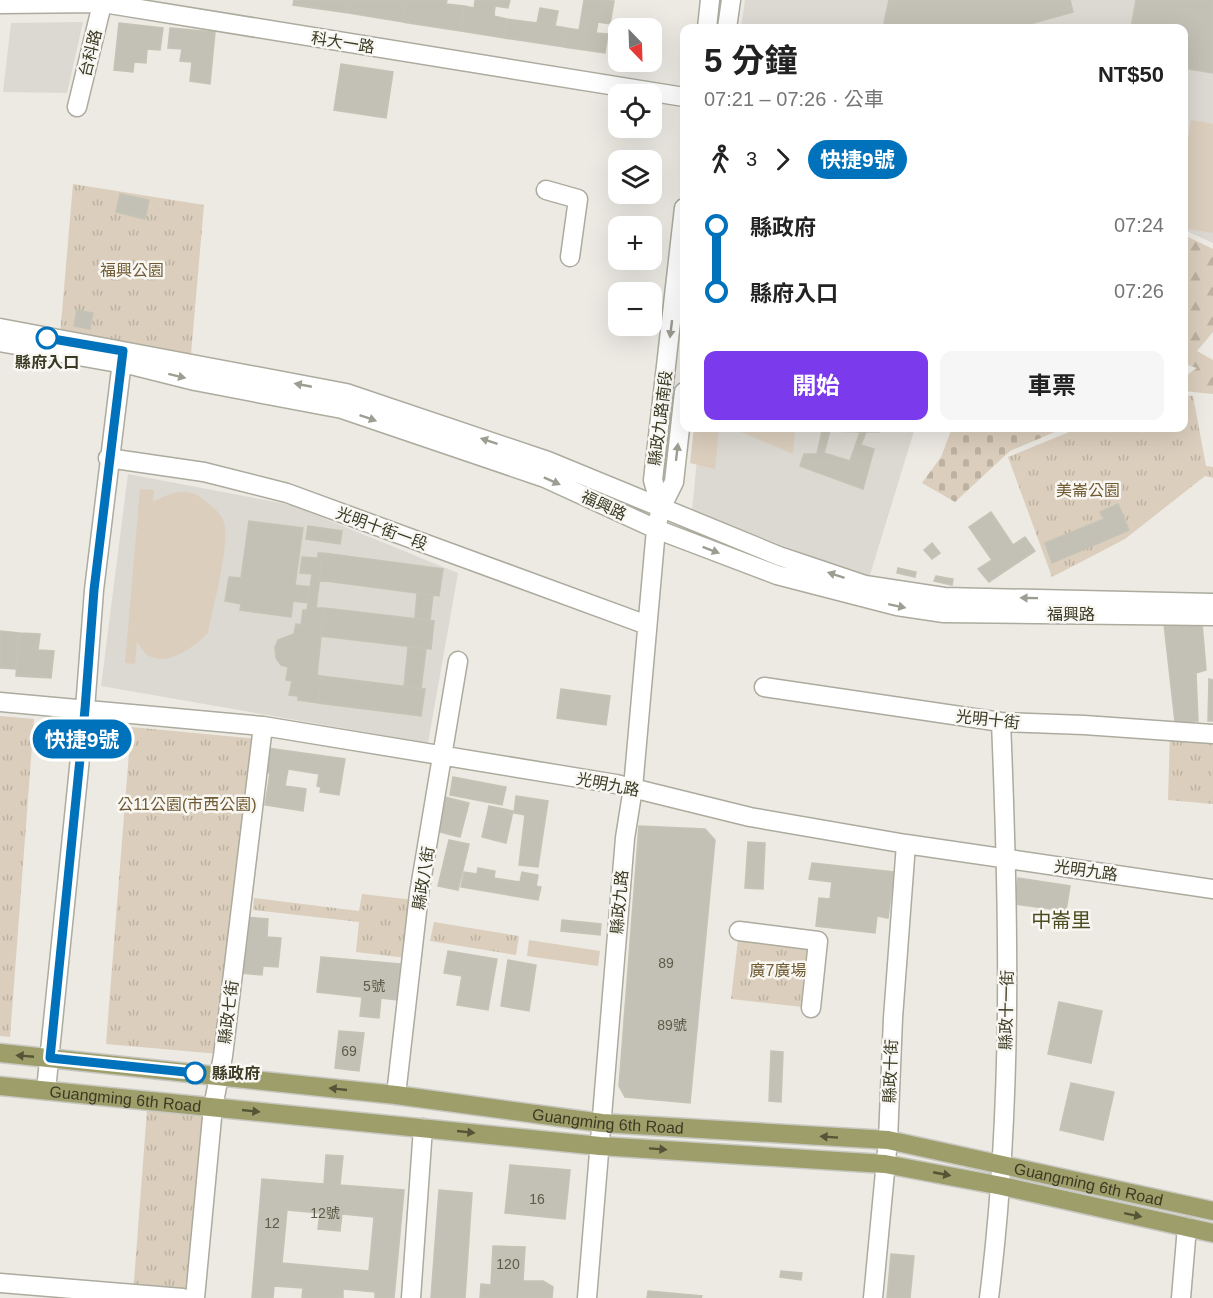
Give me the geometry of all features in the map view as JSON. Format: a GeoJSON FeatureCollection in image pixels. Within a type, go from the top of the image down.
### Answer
{"type":"FeatureCollection","features":[{"type":"Feature","properties":{"kind":"main road","name":"Guangming 6th Road"},"geometry":{"type":"LineString","coordinates":[[0,1053],[396,1095],[602,1123],[888,1140],[1213,1211]]}},
{"type":"Feature","properties":{"kind":"main road","name":"Guangming 6th Road"},"geometry":{"type":"LineString","coordinates":[[0,1086],[600,1146],[885,1164],[1002,1186],[1213,1233]]}},
{"type":"Feature","properties":{"kind":"street"},"geometry":{"type":"LineString","coordinates":[[707,24],[710,0]]}},
{"type":"Feature","properties":{"kind":"street"},"geometry":{"type":"LineString","coordinates":[[728,24],[731,0]]}},
{"type":"Feature","properties":{"kind":"street","name":"科大一路"},"geometry":{"type":"LineString","coordinates":[[0,3],[103,1],[680,96]]}},
{"type":"Feature","properties":{"kind":"street","name":"台科路"},"geometry":{"type":"LineString","coordinates":[[77,107],[103,1]]}},
{"type":"Feature","properties":{"kind":"street"},"geometry":{"type":"LineString","coordinates":[[546,190],[578,199],[570,257]]}},
{"type":"Feature","properties":{"kind":"street","name":"縣政九路南段"},"geometry":{"type":"LineString","coordinates":[[661,508],[653,480],[680,243]]}},
{"type":"Feature","properties":{"kind":"street","name":"福興路"},"geometry":{"type":"LineString","coordinates":[[0,328],[342,409],[545,478],[656,529],[777,575],[897,606],[944,613],[1213,616]]}},
{"type":"Feature","properties":{"kind":"street","name":"福興路"},"geometry":{"type":"LineString","coordinates":[[0,342],[122,358],[346,393],[548,461],[779,556],[865,585],[944,597],[1213,603]]}},
{"type":"Feature","properties":{"kind":"street"},"geometry":{"type":"LineString","coordinates":[[46,1090],[85,709],[94,590],[108,458],[122,358]]}},
{"type":"Feature","properties":{"kind":"street","name":"縣政九路南段"},"geometry":{"type":"LineString","coordinates":[[661,508],[674,482],[680,428]]}},
{"type":"Feature","properties":{"kind":"street","name":"光明十街一段"},"geometry":{"type":"LineString","coordinates":[[108,458],[204,472],[288,493],[647,626]]}},
{"type":"Feature","properties":{"kind":"street","name":"縣政九路"},"geometry":{"type":"LineString","coordinates":[[587,1298],[625,838],[633,788],[656,529],[661,508]]}},
{"type":"Feature","properties":{"kind":"street","name":"縣政八街"},"geometry":{"type":"LineString","coordinates":[[396,1095],[419,894],[444,756],[458,661]]}},
{"type":"Feature","properties":{"kind":"street","name":"光明十街"},"geometry":{"type":"LineString","coordinates":[[764,687],[1000,722],[1084,724],[1213,734]]}},
{"type":"Feature","properties":{"kind":"street","name":"光明九路"},"geometry":{"type":"LineString","coordinates":[[0,702],[263,726],[633,788],[750,817],[906,844],[1213,889]]}},
{"type":"Feature","properties":{"kind":"street","name":"縣政十一街"},"geometry":{"type":"LineString","coordinates":[[989,1298],[1002,1186],[1007,989],[1006,858],[1000,722]]}},
{"type":"Feature","properties":{"kind":"street","name":"縣政七街"},"geometry":{"type":"LineString","coordinates":[[195,1298],[213,1107],[219,1076],[263,726]]}},
{"type":"Feature","properties":{"kind":"street","name":"縣政十街"},"geometry":{"type":"LineString","coordinates":[[873,1298],[888,1140],[893,1018],[906,844]]}},
{"type":"Feature","properties":{"kind":"street"},"geometry":{"type":"LineString","coordinates":[[739,931],[818,941],[811,1008]]}},
{"type":"Feature","properties":{"kind":"street"},"geometry":{"type":"LineString","coordinates":[[411,1298],[423,1128]]}},
{"type":"Feature","properties":{"kind":"street"},"geometry":{"type":"LineString","coordinates":[[1181,1298],[1187,1227]]}},
{"type":"Feature","properties":{"kind":"street"},"geometry":{"type":"LineString","coordinates":[[0,1283],[183,1298]]}},
{"type":"Feature","properties":{"kind":"shaded area"},"geometry":{"type":"Polygon","coordinates":[[[745,0],[1213,0],[1213,243],[1188,232],[1188,24],[742,24],[745,0]]]}},
{"type":"Feature","properties":{"kind":"shaded area"},"geometry":{"type":"Polygon","coordinates":[[[83,22],[67,93],[3,92],[11,23],[83,22]]]}},
{"type":"Feature","properties":{"kind":"shaded area"},"geometry":{"type":"Polygon","coordinates":[[[700,432],[914,432],[869,578],[692,511],[700,432]]]}},
{"type":"Feature","properties":{"kind":"shaded area"},"geometry":{"type":"Polygon","coordinates":[[[128,474],[291,505],[458,573],[428,743],[101,686],[128,474]]]}},
{"type":"Feature","properties":{"kind":"green space"},"geometry":{"type":"Polygon","coordinates":[[[1191,120],[1213,124],[1213,233],[1188,229],[1188,140],[1191,120]]]}},
{"type":"Feature","properties":{"kind":"green space","name":"福興公園"},"geometry":{"type":"Polygon","coordinates":[[[73,184],[204,205],[191,354],[60,335],[73,184]]]}},
{"type":"Feature","properties":{"kind":"green space"},"geometry":{"type":"Polygon","coordinates":[[[1188,237],[1213,249],[1213,332],[1197,351],[1213,360],[1213,394],[1188,391],[1188,374],[1197,368],[1188,365],[1188,237]]]}},
{"type":"Feature","properties":{"kind":"green space","name":"美崙公園"},"geometry":{"type":"Polygon","coordinates":[[[1188,395],[1193,396],[1206,466],[1213,467],[1213,478],[1205,476],[1125,539],[1052,577],[1008,457],[1069,432],[1188,432],[1188,395]]]}},
{"type":"Feature","properties":{"kind":"green space"},"geometry":{"type":"Polygon","coordinates":[[[694,432],[719,432],[715,469],[690,463],[694,432]]]}},
{"type":"Feature","properties":{"kind":"green space"},"geometry":{"type":"Polygon","coordinates":[[[741,432],[795,432],[793,454],[741,432]]]}},
{"type":"Feature","properties":{"kind":"green space"},"geometry":{"type":"Polygon","coordinates":[[[950,432],[1055,432],[1010,451],[955,502],[922,483],[941,457],[950,432]]]}},
{"type":"Feature","properties":{"kind":"green space"},"geometry":{"type":"Polygon","coordinates":[[[140,489],[154,490],[153,502],[178,492],[198,496],[222,517],[225,542],[208,633],[180,654],[162,659],[146,654],[137,642],[135,664],[125,663],[140,489]]]}},
{"type":"Feature","properties":{"kind":"green space"},"geometry":{"type":"Polygon","coordinates":[[[0,716],[34,719],[10,1037],[0,1036],[0,716]]]}},
{"type":"Feature","properties":{"kind":"green space","name":"公11公園(市西公園)"},"geometry":{"type":"Polygon","coordinates":[[[131,727],[258,739],[219,1054],[106,1044],[131,727]]]}},
{"type":"Feature","properties":{"kind":"green space"},"geometry":{"type":"Polygon","coordinates":[[[1170,732],[1213,734],[1213,804],[1168,800],[1170,732]]]}},
{"type":"Feature","properties":{"kind":"green space"},"geometry":{"type":"Polygon","coordinates":[[[362,894],[414,900],[407,958],[356,952],[359,922],[253,910],[254,898],[359,911],[362,894]]]}},
{"type":"Feature","properties":{"kind":"green space"},"geometry":{"type":"Polygon","coordinates":[[[434,922],[519,936],[516,955],[430,941],[434,922]]]}},
{"type":"Feature","properties":{"kind":"green space","name":"廣7廣場"},"geometry":{"type":"Polygon","coordinates":[[[739,931],[818,941],[811,1008],[731,999],[739,931]]]}},
{"type":"Feature","properties":{"kind":"green space"},"geometry":{"type":"Polygon","coordinates":[[[529,940],[600,951],[598,966],[527,956],[529,940]]]}},
{"type":"Feature","properties":{"kind":"green space"},"geometry":{"type":"Polygon","coordinates":[[[147,1110],[212,1117],[195,1298],[133,1294],[147,1110]]]}},
{"type":"Feature","properties":{"kind":"building"},"geometry":{"type":"Polygon","coordinates":[[[294,0],[350,0],[348,13],[293,5],[294,0]]]}},
{"type":"Feature","properties":{"kind":"building"},"geometry":{"type":"Polygon","coordinates":[[[350,0],[406,0],[403,22],[348,13],[350,0]]]}},
{"type":"Feature","properties":{"kind":"building"},"geometry":{"type":"Polygon","coordinates":[[[406,0],[447,0],[446,4],[464,6],[460,31],[403,22],[406,0]]]}},
{"type":"Feature","properties":{"kind":"building"},"geometry":{"type":"Polygon","coordinates":[[[475,0],[510,0],[508,8],[495,6],[494,16],[507,19],[504,38],[460,31],[464,6],[474,8],[475,0]]]}},
{"type":"Feature","properties":{"kind":"building"},"geometry":{"type":"Polygon","coordinates":[[[584,0],[614,1],[608,24],[598,22],[596,33],[608,34],[605,53],[564,47],[567,28],[579,30],[584,0]]]}},
{"type":"Feature","properties":{"kind":"building"},"geometry":{"type":"Polygon","coordinates":[[[889,0],[1070,0],[1073,12],[1030,24],[884,23],[889,0]]]}},
{"type":"Feature","properties":{"kind":"building"},"geometry":{"type":"Polygon","coordinates":[[[1136,0],[1213,0],[1213,73],[1188,69],[1188,24],[1132,24],[1136,0]]]}},
{"type":"Feature","properties":{"kind":"building"},"geometry":{"type":"Polygon","coordinates":[[[540,8],[558,11],[555,26],[567,28],[564,47],[504,38],[507,19],[537,23],[540,8]]]}},
{"type":"Feature","properties":{"kind":"building"},"geometry":{"type":"Polygon","coordinates":[[[119,23],[163,28],[160,50],[147,49],[146,63],[134,62],[133,72],[114,70],[119,23]]]}},
{"type":"Feature","properties":{"kind":"building"},"geometry":{"type":"Polygon","coordinates":[[[170,28],[215,32],[210,84],[190,81],[192,62],[180,61],[182,49],[168,48],[170,28]]]}},
{"type":"Feature","properties":{"kind":"building"},"geometry":{"type":"Polygon","coordinates":[[[341,64],[393,72],[386,118],[334,110],[341,64]]]}},
{"type":"Feature","properties":{"kind":"building"},"geometry":{"type":"Polygon","coordinates":[[[120,194],[149,200],[145,219],[116,212],[120,194]]]}},
{"type":"Feature","properties":{"kind":"building"},"geometry":{"type":"Polygon","coordinates":[[[77,310],[93,313],[90,329],[74,326],[77,310]]]}},
{"type":"Feature","properties":{"kind":"building"},"geometry":{"type":"Polygon","coordinates":[[[822,432],[830,432],[824,453],[850,461],[860,432],[866,432],[861,445],[874,449],[863,489],[800,466],[804,454],[817,454],[822,432]]]}},
{"type":"Feature","properties":{"kind":"building"},"geometry":{"type":"Polygon","coordinates":[[[1118,504],[1129,530],[1052,563],[1045,543],[1104,519],[1100,512],[1118,504]]]}},
{"type":"Feature","properties":{"kind":"building"},"geometry":{"type":"Polygon","coordinates":[[[991,512],[1013,545],[1025,537],[1035,551],[989,582],[978,569],[992,560],[969,527],[991,512]]]}},
{"type":"Feature","properties":{"kind":"building"},"geometry":{"type":"Polygon","coordinates":[[[249,521],[303,528],[295,585],[310,587],[308,603],[293,601],[291,617],[240,610],[241,604],[225,601],[229,577],[241,578],[249,521]]]}},
{"type":"Feature","properties":{"kind":"building"},"geometry":{"type":"Polygon","coordinates":[[[308,526],[342,531],[340,544],[306,539],[308,526]]]}},
{"type":"Feature","properties":{"kind":"building"},"geometry":{"type":"Polygon","coordinates":[[[932,543],[940,553],[932,559],[924,550],[932,543]]]}},
{"type":"Feature","properties":{"kind":"building"},"geometry":{"type":"Polygon","coordinates":[[[318,553],[323,553],[316,608],[324,608],[317,675],[321,676],[318,703],[298,700],[298,696],[289,695],[292,681],[286,680],[288,667],[281,665],[276,658],[275,647],[278,640],[294,634],[296,624],[301,625],[303,610],[307,610],[312,574],[300,573],[302,557],[318,558],[318,553]]]}},
{"type":"Feature","properties":{"kind":"building"},"geometry":{"type":"Polygon","coordinates":[[[323,553],[443,569],[439,596],[319,580],[323,553]]]}},
{"type":"Feature","properties":{"kind":"building"},"geometry":{"type":"Polygon","coordinates":[[[898,568],[916,572],[915,577],[897,573],[898,568]]]}},
{"type":"Feature","properties":{"kind":"building"},"geometry":{"type":"Polygon","coordinates":[[[936,576],[953,579],[952,585],[934,581],[936,576]]]}},
{"type":"Feature","properties":{"kind":"building"},"geometry":{"type":"Polygon","coordinates":[[[417,593],[433,595],[430,620],[415,618],[417,593]]]}},
{"type":"Feature","properties":{"kind":"building"},"geometry":{"type":"Polygon","coordinates":[[[324,608],[434,621],[431,649],[321,636],[324,608]]]}},
{"type":"Feature","properties":{"kind":"building"},"geometry":{"type":"Polygon","coordinates":[[[1202,623],[1206,670],[1196,673],[1198,721],[1175,722],[1164,624],[1202,623]]]}},
{"type":"Feature","properties":{"kind":"building"},"geometry":{"type":"Polygon","coordinates":[[[0,631],[19,633],[16,669],[0,668],[0,631]]]}},
{"type":"Feature","properties":{"kind":"building"},"geometry":{"type":"Polygon","coordinates":[[[19,633],[40,634],[38,650],[54,651],[51,678],[16,676],[19,633]]]}},
{"type":"Feature","properties":{"kind":"building"},"geometry":{"type":"Polygon","coordinates":[[[408,647],[426,649],[421,689],[404,687],[408,647]]]}},
{"type":"Feature","properties":{"kind":"building"},"geometry":{"type":"Polygon","coordinates":[[[321,676],[425,689],[421,716],[318,703],[321,676]]]}},
{"type":"Feature","properties":{"kind":"building"},"geometry":{"type":"Polygon","coordinates":[[[1209,679],[1213,680],[1213,721],[1208,721],[1209,679]]]}},
{"type":"Feature","properties":{"kind":"building"},"geometry":{"type":"Polygon","coordinates":[[[561,689],[610,696],[606,725],[557,718],[561,689]]]}},
{"type":"Feature","properties":{"kind":"building"},"geometry":{"type":"Polygon","coordinates":[[[267,748],[345,759],[339,795],[320,792],[321,787],[317,786],[319,774],[288,769],[285,786],[306,789],[303,811],[265,805],[270,773],[263,772],[267,748]]]}},
{"type":"Feature","properties":{"kind":"building"},"geometry":{"type":"Polygon","coordinates":[[[453,777],[506,787],[502,805],[450,795],[453,777]]]}},
{"type":"Feature","properties":{"kind":"building"},"geometry":{"type":"Polygon","coordinates":[[[516,796],[548,801],[538,867],[519,865],[525,815],[514,813],[516,796]]]}},
{"type":"Feature","properties":{"kind":"building"},"geometry":{"type":"Polygon","coordinates":[[[445,797],[469,803],[460,837],[436,831],[445,797]]]}},
{"type":"Feature","properties":{"kind":"building"},"geometry":{"type":"Polygon","coordinates":[[[489,806],[513,811],[506,843],[482,837],[489,806]]]}},
{"type":"Feature","properties":{"kind":"building"},"geometry":{"type":"Polygon","coordinates":[[[639,826],[705,829],[715,840],[690,1103],[625,1097],[619,1086],[639,826]]]}},
{"type":"Feature","properties":{"kind":"building"},"geometry":{"type":"Polygon","coordinates":[[[449,840],[469,844],[458,890],[438,886],[449,840]]]}},
{"type":"Feature","properties":{"kind":"building"},"geometry":{"type":"Polygon","coordinates":[[[748,842],[765,843],[763,889],[745,888],[748,842]]]}},
{"type":"Feature","properties":{"kind":"building"},"geometry":{"type":"Polygon","coordinates":[[[812,863],[894,872],[888,918],[877,916],[875,933],[816,926],[819,898],[830,899],[832,882],[809,879],[812,863]]]}},
{"type":"Feature","properties":{"kind":"building"},"geometry":{"type":"Polygon","coordinates":[[[478,868],[495,871],[494,878],[520,882],[522,872],[538,875],[536,886],[541,887],[538,900],[461,887],[464,872],[477,874],[478,868]]]}},
{"type":"Feature","properties":{"kind":"building"},"geometry":{"type":"Polygon","coordinates":[[[1018,878],[1070,886],[1066,911],[1014,904],[1018,878]]]}},
{"type":"Feature","properties":{"kind":"building"},"geometry":{"type":"Polygon","coordinates":[[[246,917],[268,919],[267,937],[281,938],[278,967],[263,966],[262,975],[241,973],[246,917]]]}},
{"type":"Feature","properties":{"kind":"building"},"geometry":{"type":"Polygon","coordinates":[[[562,920],[601,924],[600,935],[561,931],[562,920]]]}},
{"type":"Feature","properties":{"kind":"building"},"geometry":{"type":"Polygon","coordinates":[[[448,951],[497,959],[488,1010],[457,1005],[462,976],[444,973],[448,951]]]}},
{"type":"Feature","properties":{"kind":"building"},"geometry":{"type":"Polygon","coordinates":[[[321,957],[400,964],[397,1000],[381,998],[379,1018],[360,1016],[362,997],[317,992],[321,957]]]}},
{"type":"Feature","properties":{"kind":"building"},"geometry":{"type":"Polygon","coordinates":[[[508,960],[536,965],[529,1011],[501,1006],[508,960]]]}},
{"type":"Feature","properties":{"kind":"building"},"geometry":{"type":"Polygon","coordinates":[[[1059,1002],[1102,1011],[1091,1063],[1048,1054],[1059,1002]]]}},
{"type":"Feature","properties":{"kind":"building"},"geometry":{"type":"Polygon","coordinates":[[[339,1031],[364,1033],[359,1071],[335,1068],[339,1031]]]}},
{"type":"Feature","properties":{"kind":"building"},"geometry":{"type":"Polygon","coordinates":[[[771,1051],[783,1052],[781,1102],[769,1101],[771,1051]]]}},
{"type":"Feature","properties":{"kind":"building"},"geometry":{"type":"Polygon","coordinates":[[[1071,1083],[1114,1092],[1103,1140],[1060,1130],[1071,1083]]]}},
{"type":"Feature","properties":{"kind":"building"},"geometry":{"type":"Polygon","coordinates":[[[326,1155],[343,1156],[340,1185],[404,1190],[394,1298],[375,1298],[375,1292],[343,1289],[343,1298],[302,1298],[303,1288],[274,1286],[273,1298],[252,1298],[262,1179],[324,1184],[326,1155]],[[287,1210],[282,1263],[369,1271],[374,1217],[342,1214],[340,1231],[318,1229],[320,1213],[287,1210]]]}},
{"type":"Feature","properties":{"kind":"building"},"geometry":{"type":"Polygon","coordinates":[[[510,1165],[570,1170],[565,1219],[505,1213],[510,1165]]]}},
{"type":"Feature","properties":{"kind":"building"},"geometry":{"type":"Polygon","coordinates":[[[439,1190],[472,1193],[465,1298],[431,1298],[439,1190]]]}},
{"type":"Feature","properties":{"kind":"building"},"geometry":{"type":"Polygon","coordinates":[[[493,1246],[525,1247],[523,1281],[543,1281],[553,1287],[552,1298],[480,1298],[481,1284],[491,1285],[493,1246]]]}},
{"type":"Feature","properties":{"kind":"building"},"geometry":{"type":"Polygon","coordinates":[[[891,1254],[914,1256],[910,1298],[887,1298],[891,1254]]]}},
{"type":"Feature","properties":{"kind":"building"},"geometry":{"type":"Polygon","coordinates":[[[781,1271],[802,1273],[801,1280],[780,1277],[781,1271]]]}},
{"type":"Feature","properties":{"kind":"building"},"geometry":{"type":"Polygon","coordinates":[[[648,1291],[702,1296],[701,1298],[647,1298],[648,1291]]]}},
{"type":"Feature","properties":{"kind":"bus line","name":"快捷9號"},"geometry":{"type":"LineString","coordinates":[[47,338],[123,351],[108,458],[94,590],[85,709],[50,1058],[195,1073]]}},
{"type":"Feature","properties":{"kind":"place","name":"縣府入口"},"geometry":{"type":"Point","coordinates":[47,338]}},
{"type":"Feature","properties":{"kind":"place","name":"縣政府"},"geometry":{"type":"Point","coordinates":[195,1073]}},
{"type":"Feature","properties":{"kind":"district","name":"中崙里"},"geometry":{"type":"Point","coordinates":[1061,920]}}]}
